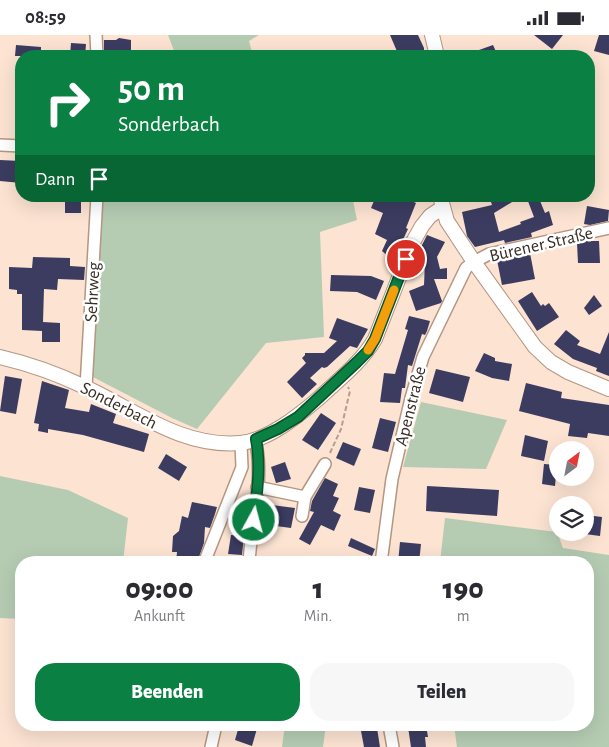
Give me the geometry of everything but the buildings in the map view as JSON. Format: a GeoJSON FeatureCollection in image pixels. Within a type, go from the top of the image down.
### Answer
{"type":"FeatureCollection","features":[{"type":"Feature","properties":{"kind":"street"},"geometry":{"type":"LineString","coordinates":[[96,35],[97,50]]}},
{"type":"Feature","properties":{"kind":"street"},"geometry":{"type":"LineString","coordinates":[[432,35],[436,50]]}},
{"type":"Feature","properties":{"kind":"street"},"geometry":{"type":"LineString","coordinates":[[0,145],[15,145]]}},
{"type":"Feature","properties":{"kind":"street","name":"Sehrweg"},"geometry":{"type":"LineString","coordinates":[[86,387],[97,202]]}},
{"type":"Feature","properties":{"kind":"street","name":"Sonderbach"},"geometry":{"type":"LineString","coordinates":[[0,357],[31,364],[86,387],[184,437],[214,443],[241,443],[256,439],[298,417],[368,351],[375,339],[413,242],[422,226],[441,202]]}},
{"type":"Feature","properties":{"kind":"street","name":"Bürener Straße"},"geometry":{"type":"LineString","coordinates":[[441,202],[447,221],[535,347],[551,362],[609,389]]}},
{"type":"Feature","properties":{"kind":"street","name":"Bürener Straße"},"geometry":{"type":"LineString","coordinates":[[474,262],[489,254],[609,228]]}},
{"type":"Feature","properties":{"kind":"street","name":"Apenstraße"},"geometry":{"type":"LineString","coordinates":[[382,556],[392,479],[411,398],[423,357],[466,268],[474,262]]}},
{"type":"Feature","properties":{"kind":"street"},"geometry":{"type":"LineString","coordinates":[[250,556],[257,487],[258,451],[256,439]]}},
{"type":"Feature","properties":{"kind":"street"},"geometry":{"type":"LineString","coordinates":[[207,556],[242,467],[241,443]]}},
{"type":"Feature","properties":{"kind":"street"},"geometry":{"type":"LineString","coordinates":[[302,516],[304,497],[324,464]]}},
{"type":"Feature","properties":{"kind":"street"},"geometry":{"type":"LineString","coordinates":[[257,487],[304,497]]}},
{"type":"Feature","properties":{"kind":"street"},"geometry":{"type":"LineString","coordinates":[[211,747],[215,731]]}},
{"type":"Feature","properties":{"kind":"street"},"geometry":{"type":"LineString","coordinates":[[391,731],[393,747]]}},
{"type":"Feature","properties":{"kind":"path"},"geometry":{"type":"LineString","coordinates":[[324,464],[341,429],[350,391],[341,377]]}},
{"type":"Feature","properties":{"kind":"green space"},"geometry":{"type":"Polygon","coordinates":[[[168,35],[259,35],[249,41],[251,50],[174,50],[168,35]]]}},
{"type":"Feature","properties":{"kind":"green space"},"geometry":{"type":"Polygon","coordinates":[[[101,202],[353,202],[357,220],[320,232],[324,337],[266,343],[197,429],[91,376],[101,202]]]}},
{"type":"Feature","properties":{"kind":"green space"},"geometry":{"type":"Polygon","coordinates":[[[421,402],[507,420],[486,469],[403,467],[421,402]]]}},
{"type":"Feature","properties":{"kind":"green space"},"geometry":{"type":"Polygon","coordinates":[[[0,476],[68,490],[128,518],[124,556],[15,556],[15,619],[0,618],[0,476]]]}},
{"type":"Feature","properties":{"kind":"green space"},"geometry":{"type":"Polygon","coordinates":[[[445,518],[549,531],[549,541],[560,541],[563,548],[609,555],[609,747],[457,747],[455,731],[594,731],[594,556],[441,556],[445,518]]]}},
{"type":"Feature","properties":{"kind":"green space"},"geometry":{"type":"Polygon","coordinates":[[[284,731],[325,731],[323,747],[282,747],[284,731]]]}},
{"type":"Feature","properties":{"kind":"slow traffic"},"geometry":{"type":"LineString","coordinates":[[368,350],[375,339],[394,290]]}},
{"type":"Feature","properties":{"kind":"route"},"geometry":{"type":"LineString","coordinates":[[254,520],[258,451],[256,439],[298,417],[368,351],[375,339],[406,259]]}}]}
